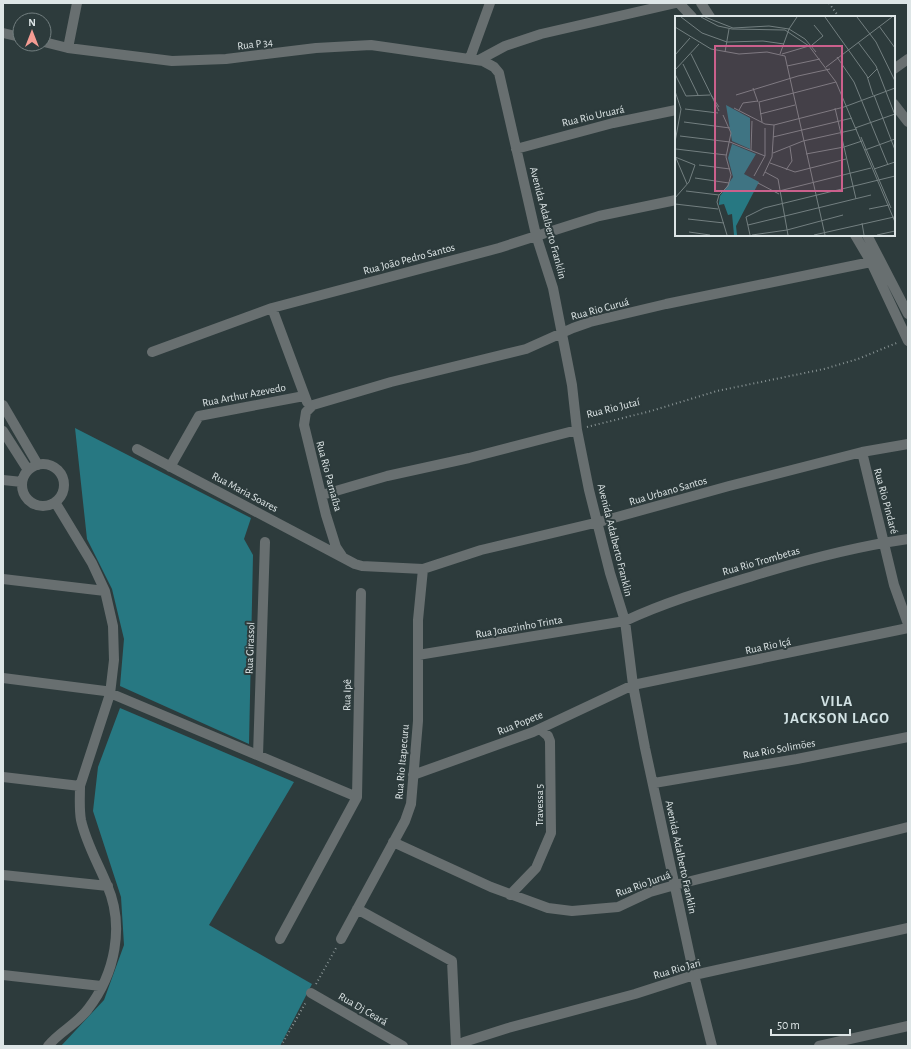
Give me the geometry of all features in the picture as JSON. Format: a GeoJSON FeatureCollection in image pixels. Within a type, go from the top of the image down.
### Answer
{"type":"FeatureCollection","features":[{"type":"Feature","properties":{"kind":"street"},"geometry":{"type":"LineString","coordinates":[[68,48],[77,3]]}},
{"type":"Feature","properties":{"kind":"street"},"geometry":{"type":"LineString","coordinates":[[475,59],[490,3]]}},
{"type":"Feature","properties":{"kind":"street"},"geometry":{"type":"LineString","coordinates":[[475,59],[505,46],[541,34],[676,3]]}},
{"type":"Feature","properties":{"kind":"street"},"geometry":{"type":"LineString","coordinates":[[679,3],[691,16]]}},
{"type":"Feature","properties":{"kind":"street"},"geometry":{"type":"LineString","coordinates":[[701,3],[709,16]]}},
{"type":"Feature","properties":{"kind":"street","name":"Rua P 34"},"geometry":{"type":"LineString","coordinates":[[52,44],[68,48],[172,61],[226,59],[316,48],[371,45],[475,59]]}},
{"type":"Feature","properties":{"kind":"street","name":"Avenida Adalberto Franklin"},"geometry":{"type":"LineString","coordinates":[[475,59],[494,67],[499,73],[536,235],[553,288],[572,385],[577,430],[589,490],[599,522],[610,573],[624,621],[633,685],[694,975],[712,1046]]}},
{"type":"Feature","properties":{"kind":"street"},"geometry":{"type":"LineString","coordinates":[[895,68],[908,59]]}},
{"type":"Feature","properties":{"kind":"street"},"geometry":{"type":"LineString","coordinates":[[895,105],[908,122]]}},
{"type":"Feature","properties":{"kind":"street","name":"Rua Rio Uruará"},"geometry":{"type":"LineString","coordinates":[[516,149],[613,123],[675,110]]}},
{"type":"Feature","properties":{"kind":"street","name":"Rua João Pedro Santos"},"geometry":{"type":"LineString","coordinates":[[152,352],[272,308],[500,248],[536,235],[599,216],[675,200]]}},
{"type":"Feature","properties":{"kind":"street"},"geometry":{"type":"LineString","coordinates":[[856,236],[871,262],[908,340]]}},
{"type":"Feature","properties":{"kind":"street"},"geometry":{"type":"LineString","coordinates":[[869,236],[908,314]]}},
{"type":"Feature","properties":{"kind":"street","name":"Rua Rio Curuá"},"geometry":{"type":"LineString","coordinates":[[313,405],[342,398],[391,382],[526,350],[590,322],[666,304],[871,262]]}},
{"type":"Feature","properties":{"kind":"street"},"geometry":{"type":"LineString","coordinates":[[272,308],[304,396],[313,405]]}},
{"type":"Feature","properties":{"kind":"street","name":"Rua Arthur Azevedo"},"geometry":{"type":"LineString","coordinates":[[170,467],[199,416],[304,396]]}},
{"type":"Feature","properties":{"kind":"street"},"geometry":{"type":"LineString","coordinates":[[3,405],[38,465]]}},
{"type":"Feature","properties":{"kind":"street","name":"Rua Rio Parnaíba"},"geometry":{"type":"LineString","coordinates":[[313,405],[306,412],[304,425],[336,547],[343,557]]}},
{"type":"Feature","properties":{"kind":"street"},"geometry":{"type":"LineString","coordinates":[[3,430],[28,470]]}},
{"type":"Feature","properties":{"kind":"street","name":"Rua Rio Jutaí"},"geometry":{"type":"LineString","coordinates":[[322,495],[387,476],[469,458],[577,430]]}},
{"type":"Feature","properties":{"kind":"street","name":"Rua Urbano Santos"},"geometry":{"type":"LineString","coordinates":[[343,557],[362,566],[423,570],[481,550],[599,522],[722,488],[862,452],[908,444]]}},
{"type":"Feature","properties":{"kind":"street","name":"Rua Maria Soares"},"geometry":{"type":"LineString","coordinates":[[137,449],[343,557]]}},
{"type":"Feature","properties":{"kind":"street","name":"Rua Rio Pindaré"},"geometry":{"type":"LineString","coordinates":[[862,452],[894,585],[908,624]]}},
{"type":"Feature","properties":{"kind":"street"},"geometry":{"type":"LineString","coordinates":[[38,465],[54,466],[61,474],[65,484],[60,499],[42,506],[35,504],[24,494],[22,482],[28,470],[38,465]]}},
{"type":"Feature","properties":{"kind":"street"},"geometry":{"type":"LineString","coordinates":[[3,480],[22,482]]}},
{"type":"Feature","properties":{"kind":"street"},"geometry":{"type":"LineString","coordinates":[[48,1046],[89,1009],[108,974],[114,954],[117,930],[114,906],[108,886],[88,843],[81,819],[80,786],[110,694],[114,660],[113,626],[105,590],[92,563],[55,502]]}},
{"type":"Feature","properties":{"kind":"street","name":"Rua Rio Trombetas"},"geometry":{"type":"LineString","coordinates":[[624,621],[654,608],[736,580],[792,564],[908,539]]}},
{"type":"Feature","properties":{"kind":"street","name":"Rua Girassol"},"geometry":{"type":"LineString","coordinates":[[258,755],[266,542]]}},
{"type":"Feature","properties":{"kind":"street","name":"Rua Rio Itapecuru"},"geometry":{"type":"LineString","coordinates":[[341,939],[393,842],[406,821],[409,812],[418,721],[418,620],[423,570]]}},
{"type":"Feature","properties":{"kind":"street"},"geometry":{"type":"LineString","coordinates":[[3,579],[105,590]]}},
{"type":"Feature","properties":{"kind":"street","name":"Rua Ipê"},"geometry":{"type":"LineString","coordinates":[[357,797],[361,593]]}},
{"type":"Feature","properties":{"kind":"street","name":"Rua Joaozinho Trinta"},"geometry":{"type":"LineString","coordinates":[[418,655],[624,621]]}},
{"type":"Feature","properties":{"kind":"street","name":"Rua Rio Içá"},"geometry":{"type":"LineString","coordinates":[[633,685],[908,628]]}},
{"type":"Feature","properties":{"kind":"street"},"geometry":{"type":"LineString","coordinates":[[3,678],[105,691],[357,797],[280,939]]}},
{"type":"Feature","properties":{"kind":"street","name":"Rua Popete"},"geometry":{"type":"LineString","coordinates":[[413,775],[540,729],[633,685]]}},
{"type":"Feature","properties":{"kind":"street","name":"Travessa 5"},"geometry":{"type":"LineString","coordinates":[[510,895],[536,868],[552,833],[550,741],[548,736],[540,729]]}},
{"type":"Feature","properties":{"kind":"street","name":"Rua Rio Solimões"},"geometry":{"type":"LineString","coordinates":[[654,783],[796,759],[908,737]]}},
{"type":"Feature","properties":{"kind":"street"},"geometry":{"type":"LineString","coordinates":[[3,777],[80,786]]}},
{"type":"Feature","properties":{"kind":"street","name":"Rua Rio Juruá"},"geometry":{"type":"LineString","coordinates":[[393,842],[510,895],[548,908],[572,911],[618,907],[650,892],[675,885],[908,827]]}},
{"type":"Feature","properties":{"kind":"street"},"geometry":{"type":"LineString","coordinates":[[3,875],[108,886]]}},
{"type":"Feature","properties":{"kind":"street"},"geometry":{"type":"LineString","coordinates":[[357,909],[452,961],[457,1046]]}},
{"type":"Feature","properties":{"kind":"street","name":"Rua Rio Jari"},"geometry":{"type":"LineString","coordinates":[[457,1046],[464,1042],[508,1028],[635,994],[694,975],[908,928]]}},
{"type":"Feature","properties":{"kind":"street"},"geometry":{"type":"LineString","coordinates":[[3,975],[101,986]]}},
{"type":"Feature","properties":{"kind":"street","name":"Rua Dj Ceará"},"geometry":{"type":"LineString","coordinates":[[311,993],[403,1046]]}},
{"type":"Feature","properties":{"kind":"street"},"geometry":{"type":"LineString","coordinates":[[819,1046],[908,1026]]}},
{"type":"Feature","properties":{"kind":"path"},"geometry":{"type":"LineString","coordinates":[[829,3],[838,16]]}},
{"type":"Feature","properties":{"kind":"path","name":"Rua Rio Jutaí"},"geometry":{"type":"LineString","coordinates":[[577,430],[651,411],[718,391],[824,369],[858,359],[908,340]]}},
{"type":"Feature","properties":{"kind":"shaded area"},"geometry":{"type":"Polygon","coordinates":[[[75,428],[251,518],[244,539],[253,555],[249,744],[120,686],[124,639],[112,589],[87,539],[75,428]]]}},
{"type":"Feature","properties":{"kind":"shaded area"},"geometry":{"type":"Polygon","coordinates":[[[120,708],[294,782],[209,925],[312,984],[280,1046],[61,1046],[104,1000],[124,945],[121,897],[93,811],[98,767],[120,708]]]}},
{"type":"Feature","properties":{"kind":"district","name":"VILA JACKSON LAGO"},"geometry":{"type":"Point","coordinates":[837,710]}}]}
